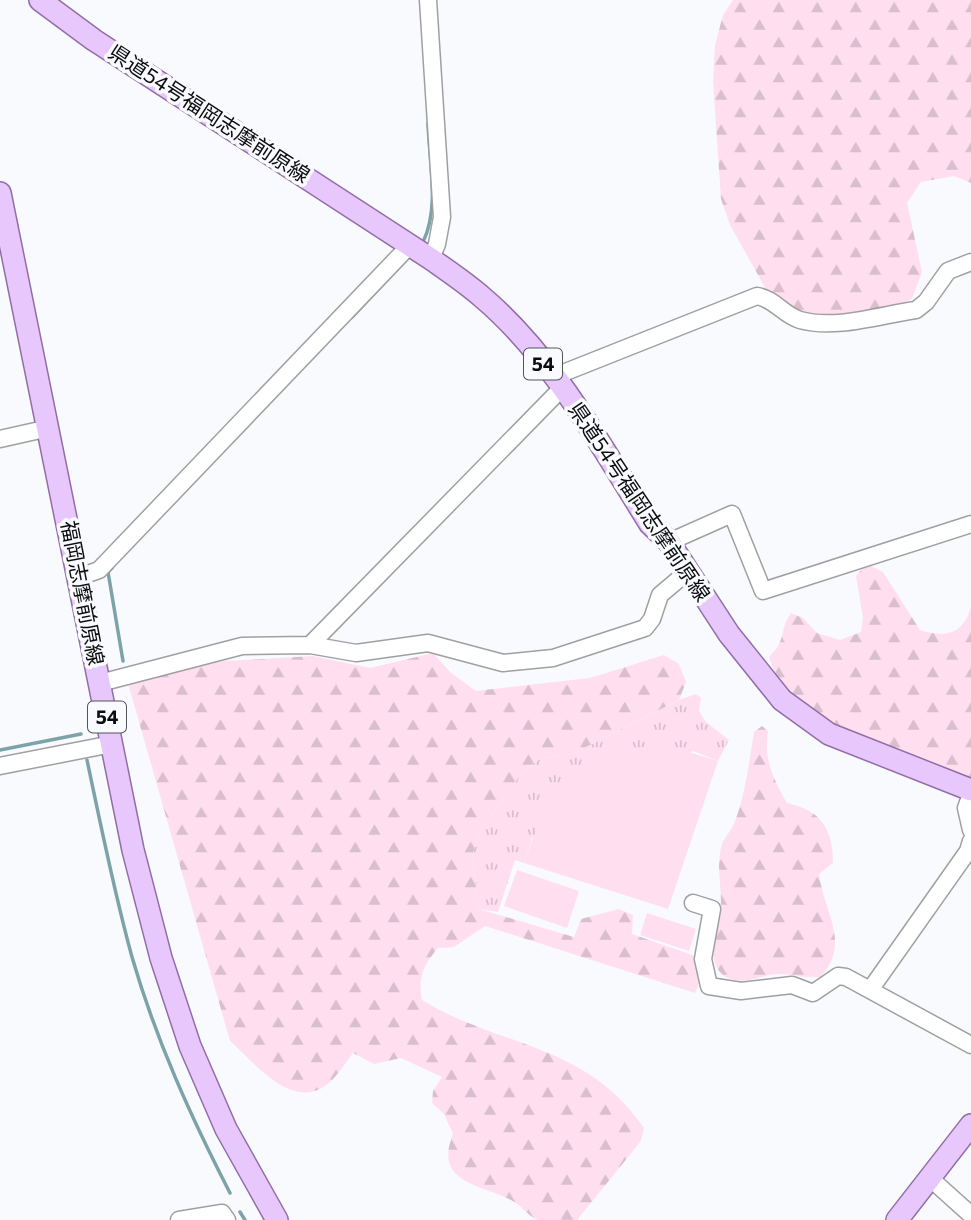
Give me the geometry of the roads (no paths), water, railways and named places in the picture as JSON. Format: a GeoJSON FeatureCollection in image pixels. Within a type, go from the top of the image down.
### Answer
{"type":"FeatureCollection","features":[{"type":"Feature","properties":{"kind":"main road","name":"県道54号福岡志摩前原線"},"geometry":{"type":"LineString","coordinates":[[40,0],[94,40],[410,245],[483,297],[520,335],[557,383],[650,524],[669,542],[686,573],[767,684],[804,718],[829,734],[971,792]]}},
{"type":"Feature","properties":{"kind":"main road","name":"福岡志摩前原線"},"geometry":{"type":"LineString","coordinates":[[0,193],[142,887],[161,958],[190,1046],[226,1129],[277,1220]]}},
{"type":"Feature","properties":{"kind":"main road"},"geometry":{"type":"LineString","coordinates":[[897,1220],[969,1134]]}},
{"type":"Feature","properties":{"kind":"street"},"geometry":{"type":"LineString","coordinates":[[428,0],[442,217],[431,259]]}},
{"type":"Feature","properties":{"kind":"street"},"geometry":{"type":"LineString","coordinates":[[79,577],[99,570],[410,245]]}},
{"type":"Feature","properties":{"kind":"street"},"geometry":{"type":"LineString","coordinates":[[310,645],[557,383],[757,296],[769,298],[799,319],[827,324],[916,310],[926,302],[948,271],[971,262]]}},
{"type":"Feature","properties":{"kind":"street"},"geometry":{"type":"LineString","coordinates":[[0,439],[49,428]]}},
{"type":"Feature","properties":{"kind":"street"},"geometry":{"type":"LineString","coordinates":[[669,542],[732,514],[763,591],[971,524]]}},
{"type":"Feature","properties":{"kind":"street"},"geometry":{"type":"LineString","coordinates":[[100,683],[242,646],[310,645],[356,653],[428,643],[503,663],[553,658],[645,628],[652,620],[660,595],[686,573]]}},
{"type":"Feature","properties":{"kind":"street"},"geometry":{"type":"LineString","coordinates":[[0,766],[112,744]]}},
{"type":"Feature","properties":{"kind":"street"},"geometry":{"type":"LineString","coordinates":[[971,792],[966,808],[971,830]]}},
{"type":"Feature","properties":{"kind":"street"},"geometry":{"type":"LineString","coordinates":[[870,990],[968,851],[971,841]]}},
{"type":"Feature","properties":{"kind":"street"},"geometry":{"type":"LineString","coordinates":[[693,903],[712,909],[703,959],[709,986],[741,991],[792,985],[813,993],[838,976],[870,990],[971,1045]]}},
{"type":"Feature","properties":{"kind":"street"},"geometry":{"type":"LineString","coordinates":[[931,1179],[971,1215]]}},
{"type":"Feature","properties":{"kind":"street"},"geometry":{"type":"LineString","coordinates":[[179,1220],[222,1213],[227,1220]]}},
{"type":"Feature","properties":{"kind":"waterway"},"geometry":{"type":"LineString","coordinates":[[423,242],[428,229],[432,199],[428,123]]}},
{"type":"Feature","properties":{"kind":"waterway"},"geometry":{"type":"LineString","coordinates":[[352,317],[407,259]]}},
{"type":"Feature","properties":{"kind":"waterway"},"geometry":{"type":"LineString","coordinates":[[112,568],[108,572],[123,661]]}},
{"type":"Feature","properties":{"kind":"waterway"},"geometry":{"type":"LineString","coordinates":[[0,750],[81,734]]}},
{"type":"Feature","properties":{"kind":"waterway"},"geometry":{"type":"LineString","coordinates":[[87,760],[119,908],[142,988],[175,1078],[230,1193]]}},
{"type":"Feature","properties":{"kind":"waterway"},"geometry":{"type":"LineString","coordinates":[[240,1212],[245,1220]]}}]}
